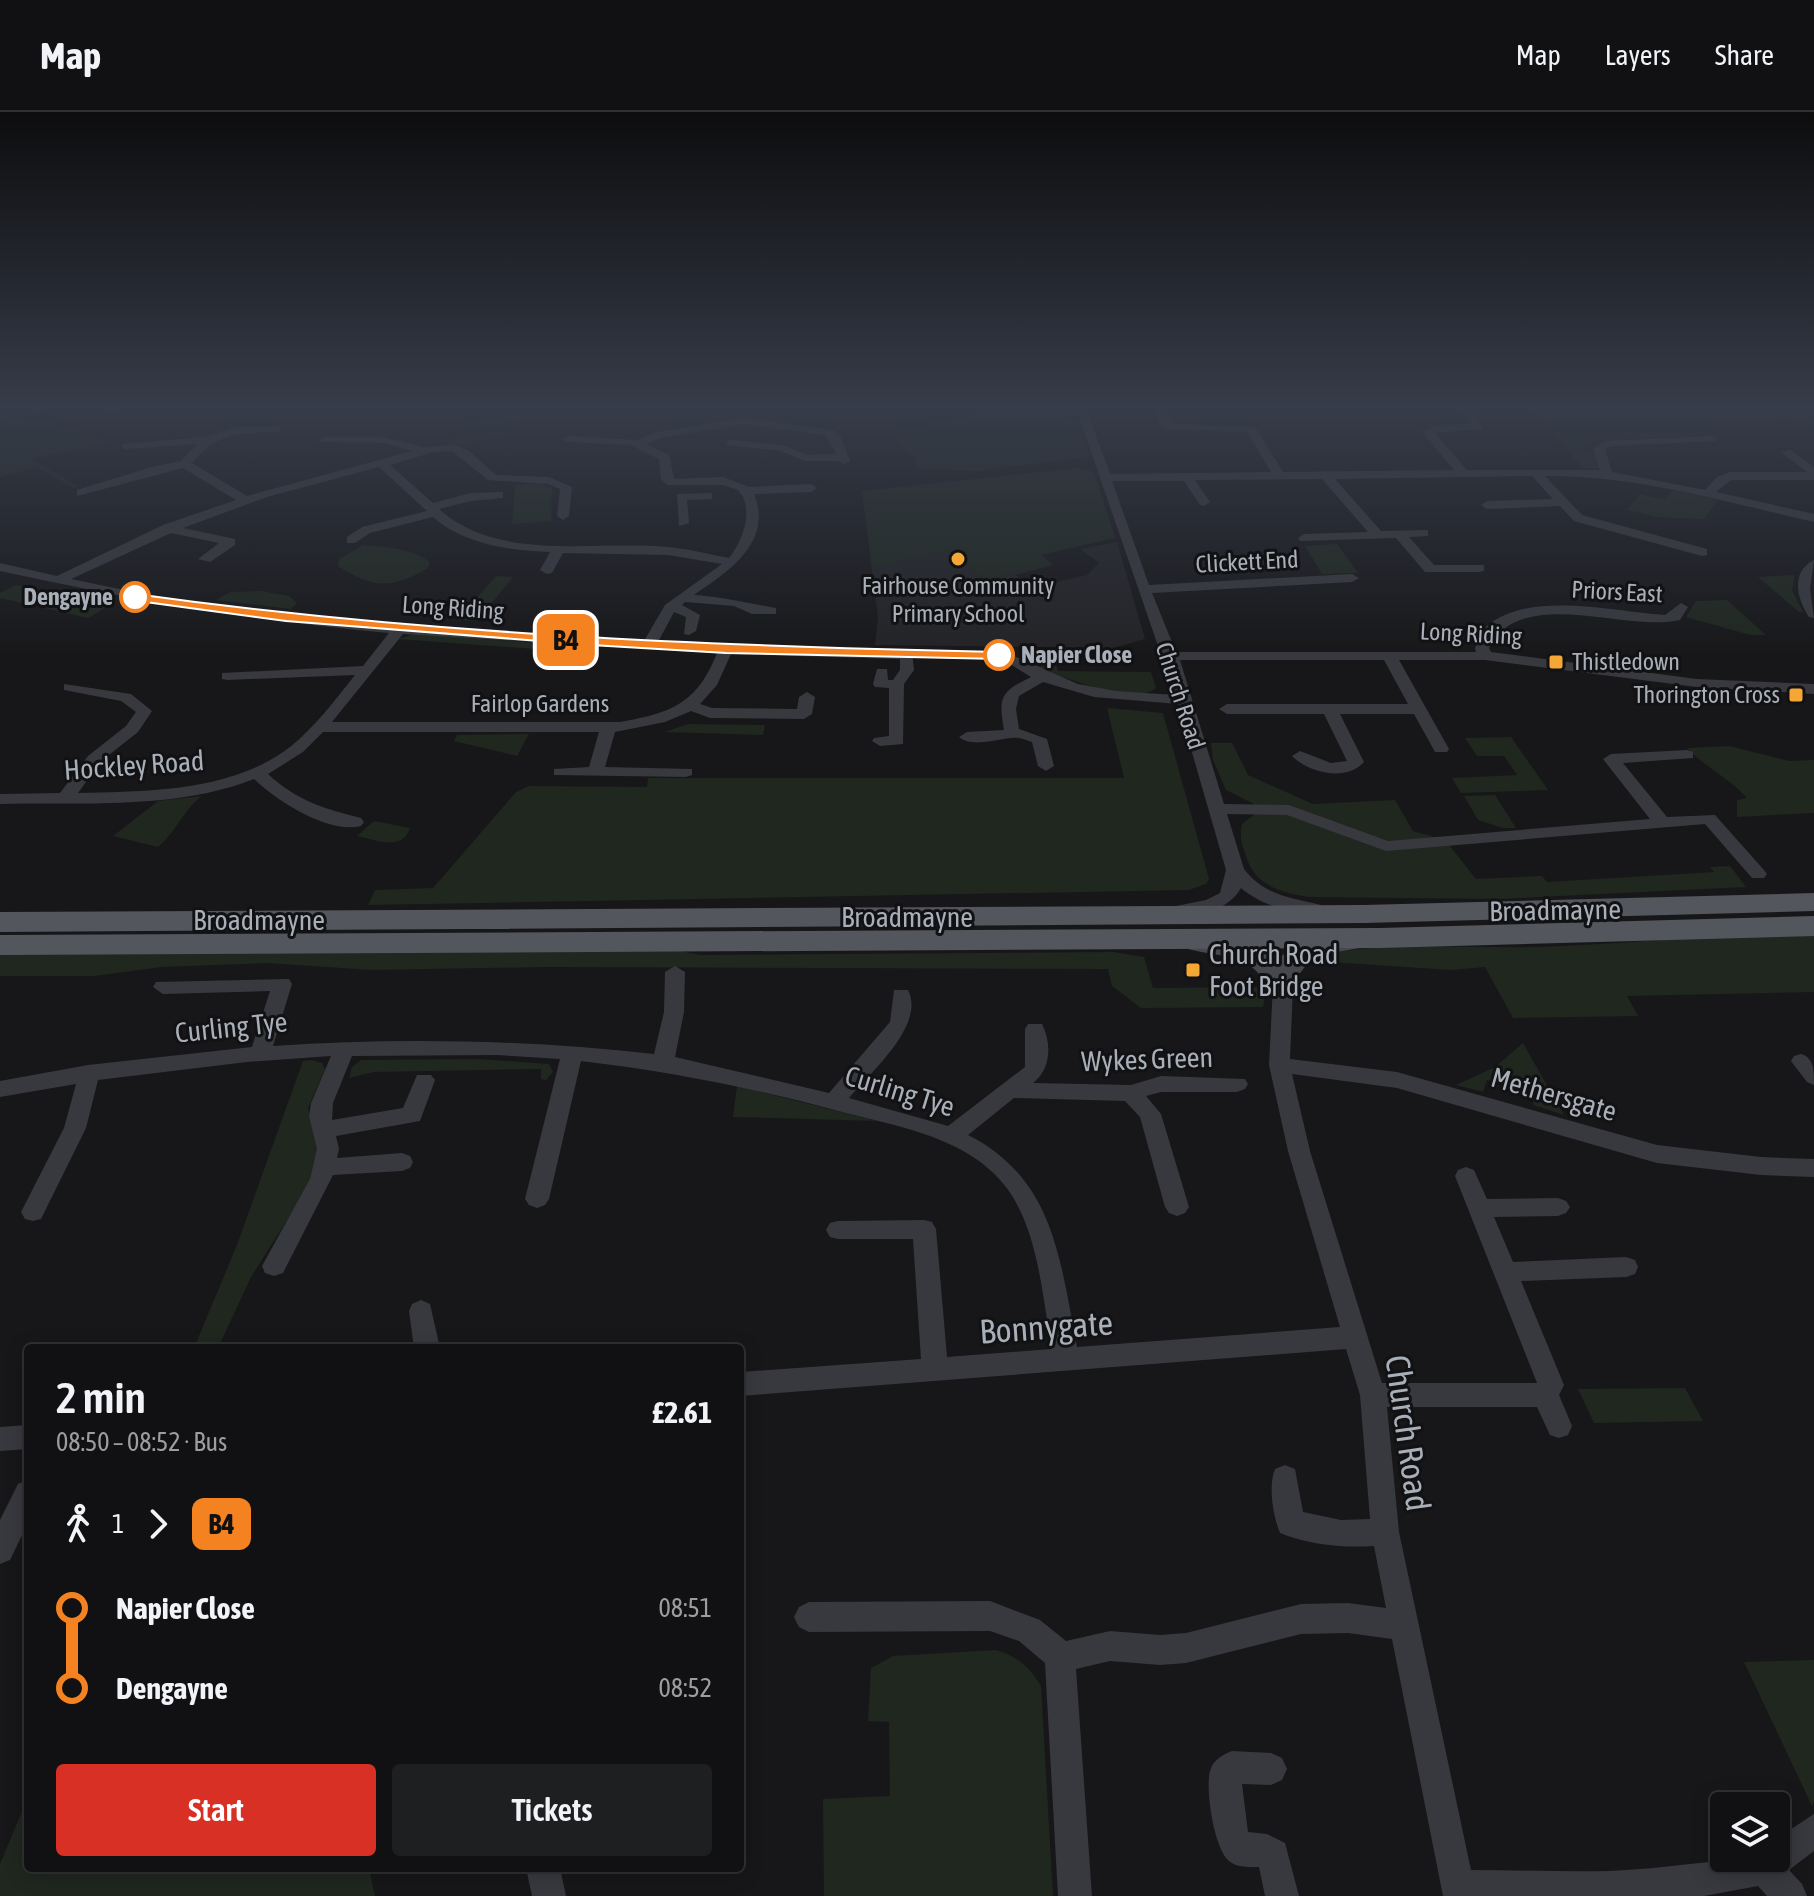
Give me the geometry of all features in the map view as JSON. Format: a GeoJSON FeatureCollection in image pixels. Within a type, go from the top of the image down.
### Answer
{"type":"FeatureCollection","features":[{"type":"Feature","properties":{"kind":"main road","name":"Broadmayne"},"geometry":{"type":"LineString","coordinates":[[0,945],[1175,939],[1814,902]]}},
{"type":"Feature","properties":{"kind":"main road","name":"Broadmayne"},"geometry":{"type":"LineString","coordinates":[[0,922],[1137,915],[1372,926],[1814,926]]}},
{"type":"Feature","properties":{"kind":"street"},"geometry":{"type":"LineString","coordinates":[[81,493],[86,491]]}},
{"type":"Feature","properties":{"kind":"street"},"geometry":{"type":"LineString","coordinates":[[231,491],[244,499]]}},
{"type":"Feature","properties":{"kind":"street"},"geometry":{"type":"LineString","coordinates":[[56,581],[167,528],[270,491]]}},
{"type":"Feature","properties":{"kind":"street"},"geometry":{"type":"LineString","coordinates":[[412,491],[456,528],[529,553],[558,549],[655,550],[732,562]]}},
{"type":"Feature","properties":{"kind":"street"},"geometry":{"type":"LineString","coordinates":[[563,516],[566,491]]}},
{"type":"Feature","properties":{"kind":"street"},"geometry":{"type":"LineString","coordinates":[[683,523],[681,497],[759,491]]}},
{"type":"Feature","properties":{"kind":"street","name":"Church Road"},"geometry":{"type":"LineString","coordinates":[[1111,491],[1162,641],[1171,656],[1235,870]]}},
{"type":"Feature","properties":{"kind":"street"},"geometry":{"type":"LineString","coordinates":[[1197,491],[1204,502]]}},
{"type":"Feature","properties":{"kind":"street"},"geometry":{"type":"LineString","coordinates":[[1339,491],[1378,535]]}},
{"type":"Feature","properties":{"kind":"street"},"geometry":{"type":"LineString","coordinates":[[1552,491],[1578,518],[1702,552]]}},
{"type":"Feature","properties":{"kind":"street"},"geometry":{"type":"LineString","coordinates":[[1683,491],[1814,518]]}},
{"type":"Feature","properties":{"kind":"street"},"geometry":{"type":"LineString","coordinates":[[649,645],[678,602],[732,562],[750,539],[752,500],[747,492]]}},
{"type":"Feature","properties":{"kind":"street"},"geometry":{"type":"LineString","coordinates":[[351,540],[366,530],[471,497],[499,495]]}},
{"type":"Feature","properties":{"kind":"street"},"geometry":{"type":"LineString","coordinates":[[1487,505],[1561,502]]}},
{"type":"Feature","properties":{"kind":"street"},"geometry":{"type":"LineString","coordinates":[[167,528],[230,542],[205,559]]}},
{"type":"Feature","properties":{"kind":"street"},"geometry":{"type":"LineString","coordinates":[[1304,538],[1424,533]]}},
{"type":"Feature","properties":{"kind":"street"},"geometry":{"type":"LineString","coordinates":[[1399,534],[1430,569],[1479,568]]}},
{"type":"Feature","properties":{"kind":"street"},"geometry":{"type":"LineString","coordinates":[[547,570],[558,549]]}},
{"type":"Feature","properties":{"kind":"street"},"geometry":{"type":"LineString","coordinates":[[1814,564],[1804,577],[1808,585],[1804,601],[1814,614]]}},
{"type":"Feature","properties":{"kind":"street","name":"Long Riding"},"geometry":{"type":"LineString","coordinates":[[0,567],[56,581],[214,610],[400,629],[726,649],[907,655],[907,670],[897,684]]}},
{"type":"Feature","properties":{"kind":"street","name":"Clickett End"},"geometry":{"type":"LineString","coordinates":[[1144,589],[1352,578]]}},
{"type":"Feature","properties":{"kind":"street","name":"Priors East"},"geometry":{"type":"LineString","coordinates":[[1545,612],[1552,596]]}},
{"type":"Feature","properties":{"kind":"street"},"geometry":{"type":"LineString","coordinates":[[678,602],[737,602],[752,610],[771,611]]}},
{"type":"Feature","properties":{"kind":"street"},"geometry":{"type":"LineString","coordinates":[[678,602],[693,615],[689,631]]}},
{"type":"Feature","properties":{"kind":"street","name":"Priors East"},"geometry":{"type":"LineString","coordinates":[[1485,656],[1482,648],[1491,630],[1513,618],[1545,612],[1665,619],[1675,617],[1681,607]]}},
{"type":"Feature","properties":{"kind":"street","name":"Hockley Road"},"geometry":{"type":"LineString","coordinates":[[0,799],[201,790],[257,773],[295,751],[400,629]]}},
{"type":"Feature","properties":{"kind":"street","name":"Fairlop Gardens"},"geometry":{"type":"LineString","coordinates":[[317,727],[608,727],[646,722],[690,706],[715,682],[726,649]]}},
{"type":"Feature","properties":{"kind":"street"},"geometry":{"type":"LineString","coordinates":[[1388,654],[1441,749]]}},
{"type":"Feature","properties":{"kind":"street","name":"Long Riding"},"geometry":{"type":"LineString","coordinates":[[1171,656],[1485,656],[1749,692],[1814,689]]}},
{"type":"Feature","properties":{"kind":"street"},"geometry":{"type":"LineString","coordinates":[[1012,659],[1040,678],[1103,696],[1183,700]]}},
{"type":"Feature","properties":{"kind":"street"},"geometry":{"type":"LineString","coordinates":[[227,676],[365,670]]}},
{"type":"Feature","properties":{"kind":"street"},"geometry":{"type":"LineString","coordinates":[[880,741],[897,741],[897,684],[880,684],[882,672]]}},
{"type":"Feature","properties":{"kind":"street"},"geometry":{"type":"LineString","coordinates":[[1629,694],[1630,674]]}},
{"type":"Feature","properties":{"kind":"street"},"geometry":{"type":"LineString","coordinates":[[1012,732],[1008,698],[1040,678]]}},
{"type":"Feature","properties":{"kind":"street"},"geometry":{"type":"LineString","coordinates":[[66,797],[94,759],[132,729],[144,711],[126,697],[69,687]]}},
{"type":"Feature","properties":{"kind":"street"},"geometry":{"type":"LineString","coordinates":[[690,706],[710,713],[804,714],[807,697]]}},
{"type":"Feature","properties":{"kind":"street"},"geometry":{"type":"LineString","coordinates":[[1300,756],[1334,769],[1348,768],[1356,762],[1329,708]]}},
{"type":"Feature","properties":{"kind":"street"},"geometry":{"type":"LineString","coordinates":[[1227,709],[1419,709]]}},
{"type":"Feature","properties":{"kind":"street"},"geometry":{"type":"LineString","coordinates":[[596,772],[608,727]]}},
{"type":"Feature","properties":{"kind":"street"},"geometry":{"type":"LineString","coordinates":[[967,737],[1002,736],[1012,732],[1039,739],[1046,766]]}},
{"type":"Feature","properties":{"kind":"street"},"geometry":{"type":"LineString","coordinates":[[1661,821],[1611,759],[1687,755]]}},
{"type":"Feature","properties":{"kind":"street"},"geometry":{"type":"LineString","coordinates":[[560,772],[686,772]]}},
{"type":"Feature","properties":{"kind":"street"},"geometry":{"type":"LineString","coordinates":[[257,773],[284,799],[298,807],[355,822]]}},
{"type":"Feature","properties":{"kind":"street"},"geometry":{"type":"LineString","coordinates":[[1217,809],[1289,810],[1365,840],[1397,846],[1709,819],[1758,874]]}},
{"type":"Feature","properties":{"kind":"street"},"geometry":{"type":"LineString","coordinates":[[1137,915],[1208,906],[1220,901],[1233,891],[1235,870]]}},
{"type":"Feature","properties":{"kind":"street"},"geometry":{"type":"LineString","coordinates":[[1235,870],[1253,891],[1276,902],[1372,926]]}},
{"type":"Feature","properties":{"kind":"street","name":"Church Road"},"geometry":{"type":"LineString","coordinates":[[1372,926],[1304,951],[1290,961],[1284,971],[1279,1065],[1299,1151],[1373,1395],[1385,1532],[1459,1891]]}},
{"type":"Feature","properties":{"kind":"street"},"geometry":{"type":"LineString","coordinates":[[1175,939],[1228,946],[1257,955],[1279,973],[1283,985]]}},
{"type":"Feature","properties":{"kind":"street"},"geometry":{"type":"LineString","coordinates":[[663,1063],[674,1012],[675,972]]}},
{"type":"Feature","properties":{"kind":"street"},"geometry":{"type":"LineString","coordinates":[[163,987],[282,984],[261,1052]]}},
{"type":"Feature","properties":{"kind":"street"},"geometry":{"type":"LineString","coordinates":[[833,1102],[900,1024],[901,995]]}},
{"type":"Feature","properties":{"kind":"street"},"geometry":{"type":"LineString","coordinates":[[951,1136],[1032,1074],[1037,1066],[1035,1029]]}},
{"type":"Feature","properties":{"kind":"street"},"geometry":{"type":"LineString","coordinates":[[274,1266],[325,1167],[328,1149],[320,1116],[322,1103],[345,1048]]}},
{"type":"Feature","properties":{"kind":"street","name":"Curling Tye"},"geometry":{"type":"LineString","coordinates":[[0,1089],[88,1073],[261,1052],[345,1048],[458,1048],[572,1054],[663,1063],[750,1079],[951,1136],[1001,1168],[1028,1203],[1037,1226],[1067,1360]]}},
{"type":"Feature","properties":{"kind":"street"},"geometry":{"type":"LineString","coordinates":[[537,1199],[572,1054]]}},
{"type":"Feature","properties":{"kind":"street","name":"Methersgate"},"geometry":{"type":"LineString","coordinates":[[1279,1065],[1397,1080],[1657,1154],[1761,1166],[1814,1168]]}},
{"type":"Feature","properties":{"kind":"street"},"geometry":{"type":"LineString","coordinates":[[33,1212],[76,1128],[87,1096],[88,1073]]}},
{"type":"Feature","properties":{"kind":"street"},"geometry":{"type":"LineString","coordinates":[[323,1130],[412,1115],[424,1080]]}},
{"type":"Feature","properties":{"kind":"street","name":"Wykes Green"},"geometry":{"type":"LineString","coordinates":[[1011,1090],[1131,1093],[1161,1084],[1237,1084]]}},
{"type":"Feature","properties":{"kind":"street"},"geometry":{"type":"LineString","coordinates":[[1131,1093],[1150,1114],[1177,1207]]}},
{"type":"Feature","properties":{"kind":"street"},"geometry":{"type":"LineString","coordinates":[[325,1167],[402,1162]]}},
{"type":"Feature","properties":{"kind":"street"},"geometry":{"type":"LineString","coordinates":[[1373,1395],[1532,1394],[1551,1385],[1551,1378],[1466,1176]]}},
{"type":"Feature","properties":{"kind":"street"},"geometry":{"type":"LineString","coordinates":[[1480,1208],[1558,1207]]}},
{"type":"Feature","properties":{"kind":"street"},"geometry":{"type":"LineString","coordinates":[[838,1230],[924,1229],[935,1370]]}},
{"type":"Feature","properties":{"kind":"street"},"geometry":{"type":"LineString","coordinates":[[1507,1272],[1626,1267]]}},
{"type":"Feature","properties":{"kind":"street"},"geometry":{"type":"LineString","coordinates":[[421,1311],[426,1344]]}},
{"type":"Feature","properties":{"kind":"street","name":"Bonnygate"},"geometry":{"type":"LineString","coordinates":[[744,1384],[1357,1337]]}},
{"type":"Feature","properties":{"kind":"street"},"geometry":{"type":"LineString","coordinates":[[1532,1394],[1559,1426]]}},
{"type":"Feature","properties":{"kind":"street"},"geometry":{"type":"LineString","coordinates":[[0,1439],[24,1437]]}},
{"type":"Feature","properties":{"kind":"street"},"geometry":{"type":"LineString","coordinates":[[1285,1478],[1290,1523],[1341,1534],[1385,1532]]}},
{"type":"Feature","properties":{"kind":"street"},"geometry":{"type":"LineString","coordinates":[[0,1550],[24,1501]]}},
{"type":"Feature","properties":{"kind":"street"},"geometry":{"type":"LineString","coordinates":[[809,1617],[990,1616],[1018,1622],[1044,1638],[1060,1657],[1075,1896]]}},
{"type":"Feature","properties":{"kind":"street"},"geometry":{"type":"LineString","coordinates":[[1060,1657],[1110,1646],[1160,1650],[1186,1648],[1301,1619],[1336,1617],[1402,1625]]}},
{"type":"Feature","properties":{"kind":"street"},"geometry":{"type":"LineString","coordinates":[[1271,1769],[1232,1767],[1225,1774],[1235,1845],[1241,1850],[1267,1851],[1277,1862],[1282,1896]]}},
{"type":"Feature","properties":{"kind":"street"},"geometry":{"type":"LineString","coordinates":[[1790,1849],[1814,1831]]}},
{"type":"Feature","properties":{"kind":"street"},"geometry":{"type":"LineString","coordinates":[[544,1872],[549,1896]]}},
{"type":"Feature","properties":{"kind":"street"},"geometry":{"type":"LineString","coordinates":[[1459,1891],[1609,1888],[1683,1883],[1742,1872]]}},
{"type":"Feature","properties":{"kind":"street"},"geometry":{"type":"LineString","coordinates":[[1768,1872],[1790,1896]]}},
{"type":"Feature","properties":{"kind":"shaded area"},"geometry":{"type":"Polygon","coordinates":[[[515,491],[552,491],[551,521],[512,524],[515,491]]]}},
{"type":"Feature","properties":{"kind":"shaded area","name":"Fairhouse Community Primary School"},"geometry":{"type":"Polygon","coordinates":[[[862,491],[1100,491],[1115,538],[1041,554],[1053,565],[1016,575],[1032,588],[1087,575],[1099,563],[1080,549],[1117,542],[1145,639],[1113,648],[875,645],[878,618],[862,491]]]}},
{"type":"Feature","properties":{"kind":"shaded area"},"geometry":{"type":"Polygon","coordinates":[[[862,491],[1100,491],[1115,538],[1041,555],[1053,565],[985,579],[954,550],[872,567],[862,491]]]}},
{"type":"Feature","properties":{"kind":"shaded area"},"geometry":{"type":"Polygon","coordinates":[[[1672,491],[1679,491],[1718,500],[1704,519],[1658,517],[1627,510],[1640,494],[1665,500],[1672,491]]]}},
{"type":"Feature","properties":{"kind":"shaded area"},"geometry":{"type":"Polygon","coordinates":[[[1337,544],[1358,573],[1322,574],[1305,546],[1337,544]]]}},
{"type":"Feature","properties":{"kind":"shaded area"},"geometry":{"type":"Polygon","coordinates":[[[363,545],[407,551],[430,562],[428,568],[404,580],[383,584],[373,582],[338,566],[339,559],[363,545]]]}},
{"type":"Feature","properties":{"kind":"shaded area"},"geometry":{"type":"Polygon","coordinates":[[[1795,575],[1792,590],[1803,612],[1799,612],[1758,577],[1795,575]]]}},
{"type":"Feature","properties":{"kind":"shaded area"},"geometry":{"type":"Polygon","coordinates":[[[496,576],[513,577],[477,621],[458,620],[496,576]]]}},
{"type":"Feature","properties":{"kind":"shaded area"},"geometry":{"type":"Polygon","coordinates":[[[16,585],[110,605],[88,618],[0,598],[0,593],[16,585]]]}},
{"type":"Feature","properties":{"kind":"shaded area"},"geometry":{"type":"Polygon","coordinates":[[[261,591],[289,596],[297,603],[291,609],[216,600],[230,592],[261,591]]]}},
{"type":"Feature","properties":{"kind":"shaded area"},"geometry":{"type":"Polygon","coordinates":[[[1727,600],[1766,635],[1750,635],[1686,617],[1696,601],[1727,600]]]}},
{"type":"Feature","properties":{"kind":"shaded area"},"geometry":{"type":"Polygon","coordinates":[[[415,634],[539,643],[535,649],[398,639],[415,634]]]}},
{"type":"Feature","properties":{"kind":"shaded area"},"geometry":{"type":"Polygon","coordinates":[[[1040,659],[1054,660],[1058,671],[1151,672],[1156,688],[1145,693],[1114,692],[1033,665],[1040,659]]]}},
{"type":"Feature","properties":{"kind":"shaded area"},"geometry":{"type":"Polygon","coordinates":[[[1107,708],[1163,713],[1209,879],[1206,884],[1189,890],[368,905],[375,890],[433,888],[516,792],[529,786],[647,787],[648,778],[1124,778],[1107,708]]]}},
{"type":"Feature","properties":{"kind":"shaded area"},"geometry":{"type":"Polygon","coordinates":[[[688,724],[765,725],[763,735],[664,732],[688,724]]]}},
{"type":"Feature","properties":{"kind":"shaded area"},"geometry":{"type":"Polygon","coordinates":[[[529,734],[517,756],[454,741],[457,735],[529,734]]]}},
{"type":"Feature","properties":{"kind":"shaded area"},"geometry":{"type":"Polygon","coordinates":[[[1511,737],[1548,790],[1461,793],[1452,778],[1517,775],[1504,756],[1477,756],[1465,738],[1511,737]]]}},
{"type":"Feature","properties":{"kind":"shaded area"},"geometry":{"type":"Polygon","coordinates":[[[1211,743],[1232,743],[1248,775],[1313,804],[1395,800],[1413,831],[1445,840],[1476,879],[1542,876],[1547,882],[1714,872],[1710,867],[1730,866],[1746,887],[1498,899],[1308,897],[1288,893],[1262,881],[1250,866],[1242,844],[1241,829],[1242,824],[1259,811],[1256,805],[1226,790],[1213,760],[1211,743]]]}},
{"type":"Feature","properties":{"kind":"shaded area"},"geometry":{"type":"Polygon","coordinates":[[[1729,746],[1789,761],[1814,760],[1814,813],[1737,817],[1737,800],[1747,798],[1687,748],[1729,746]]]}},
{"type":"Feature","properties":{"kind":"shaded area"},"geometry":{"type":"Polygon","coordinates":[[[1495,795],[1516,828],[1503,828],[1478,820],[1464,796],[1495,795]]]}},
{"type":"Feature","properties":{"kind":"shaded area"},"geometry":{"type":"Polygon","coordinates":[[[202,796],[158,847],[113,836],[158,801],[202,796]]]}},
{"type":"Feature","properties":{"kind":"shaded area"},"geometry":{"type":"Polygon","coordinates":[[[374,821],[410,828],[401,840],[395,842],[357,836],[374,821]]]}},
{"type":"Feature","properties":{"kind":"shaded area"},"geometry":{"type":"Polygon","coordinates":[[[1814,931],[1814,992],[1627,996],[1638,1016],[1513,1018],[1485,967],[1451,970],[1300,960],[1331,953],[1397,947],[1563,946],[1814,931]]]}},
{"type":"Feature","properties":{"kind":"shaded area"},"geometry":{"type":"Polygon","coordinates":[[[661,947],[700,955],[1114,952],[1144,957],[1153,988],[1267,987],[1263,1007],[1141,1008],[1112,986],[1108,969],[546,967],[372,970],[266,963],[162,967],[94,976],[0,976],[0,951],[661,947]]]}},
{"type":"Feature","properties":{"kind":"shaded area"},"geometry":{"type":"Polygon","coordinates":[[[1523,1043],[1564,1115],[1533,1105],[1535,1093],[1487,1080],[1483,1092],[1456,1085],[1495,1067],[1523,1043]]]}},
{"type":"Feature","properties":{"kind":"shaded area"},"geometry":{"type":"Polygon","coordinates":[[[478,1059],[549,1064],[553,1072],[546,1080],[541,1079],[541,1069],[374,1072],[349,1078],[352,1067],[361,1060],[478,1059]]]}},
{"type":"Feature","properties":{"kind":"shaded area"},"geometry":{"type":"Polygon","coordinates":[[[303,1061],[322,1063],[325,1069],[308,1108],[318,1148],[308,1187],[251,1277],[220,1344],[196,1344],[237,1245],[303,1061]]]}},
{"type":"Feature","properties":{"kind":"shaded area"},"geometry":{"type":"Polygon","coordinates":[[[737,1086],[877,1121],[733,1117],[737,1086]]]}},
{"type":"Feature","properties":{"kind":"shaded area"},"geometry":{"type":"Polygon","coordinates":[[[1685,1388],[1703,1421],[1594,1423],[1578,1389],[1685,1388]]]}},
{"type":"Feature","properties":{"kind":"shaded area"},"geometry":{"type":"Polygon","coordinates":[[[996,1650],[1022,1663],[1041,1686],[1053,1896],[824,1896],[823,1799],[890,1796],[889,1722],[868,1721],[871,1668],[893,1656],[996,1650]]]}},
{"type":"Feature","properties":{"kind":"shaded area"},"geometry":{"type":"Polygon","coordinates":[[[1814,1660],[1814,1802],[1812,1806],[1744,1662],[1814,1660]]]}},
{"type":"Feature","properties":{"kind":"shaded area"},"geometry":{"type":"Polygon","coordinates":[[[24,1807],[24,1872],[370,1872],[375,1896],[0,1896],[0,1864],[24,1807]]]}},
{"type":"Feature","properties":{"kind":"bus line","name":"B4"},"geometry":{"type":"LineString","coordinates":[[135,597],[286,618],[591,642],[726,649],[999,655]]}},
{"type":"Feature","properties":{"kind":"place","name":"Fairhouse Community Primary School"},"geometry":{"type":"Point","coordinates":[958,559]}},
{"type":"Feature","properties":{"kind":"place","name":"Dengayne"},"geometry":{"type":"Point","coordinates":[135,597]}},
{"type":"Feature","properties":{"kind":"place","name":"Napier Close"},"geometry":{"type":"Point","coordinates":[999,655]}},
{"type":"Feature","properties":{"kind":"place","name":"Thistledown"},"geometry":{"type":"Point","coordinates":[1556,662]}},
{"type":"Feature","properties":{"kind":"place","name":"Thorington Cross"},"geometry":{"type":"Point","coordinates":[1796,695]}},
{"type":"Feature","properties":{"kind":"place","name":"Church Road Foot Bridge"},"geometry":{"type":"Point","coordinates":[1193,970]}}]}
